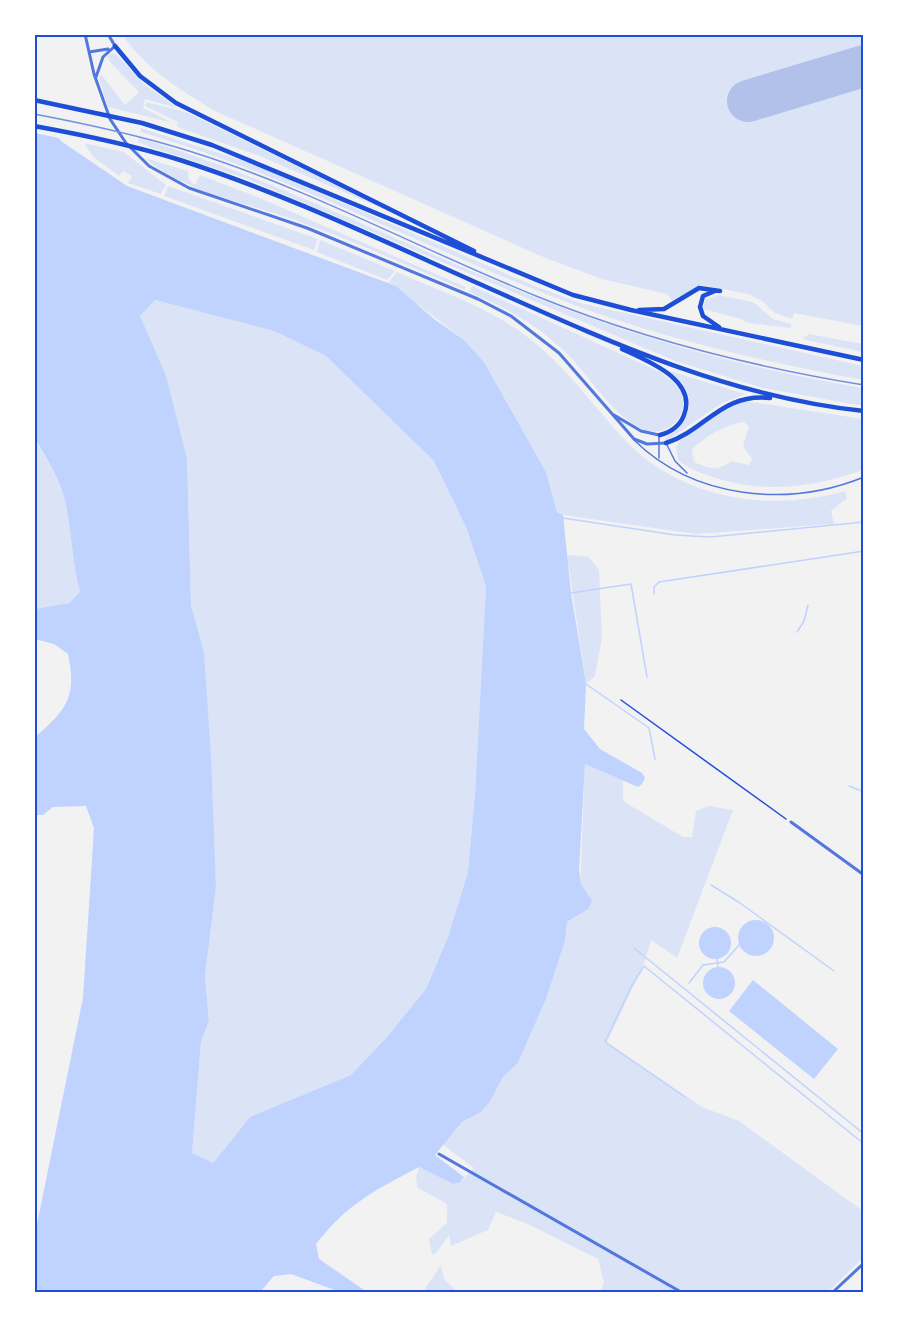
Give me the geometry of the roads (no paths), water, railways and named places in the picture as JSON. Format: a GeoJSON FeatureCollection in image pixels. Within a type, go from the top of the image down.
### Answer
{"type":"FeatureCollection","features":[{"type":"Feature","properties":{"kind":"main road"},"geometry":{"type":"LineString","coordinates":[[115,46],[140,76],[176,103],[371,198],[497,264]]}},
{"type":"Feature","properties":{"kind":"main road"},"geometry":{"type":"LineString","coordinates":[[34,100],[142,123],[242,156],[573,295],[631,310],[864,360]]}},
{"type":"Feature","properties":{"kind":"main road"},"geometry":{"type":"LineString","coordinates":[[34,126],[149,151],[206,169],[275,196],[593,334],[706,377],[787,399]]}},
{"type":"Feature","properties":{"kind":"main road"},"geometry":{"type":"LineString","coordinates":[[631,310],[664,309],[694,290],[708,288],[720,291],[702,298],[699,306],[701,314],[727,331]]}},
{"type":"Feature","properties":{"kind":"main road"},"geometry":{"type":"LineString","coordinates":[[593,334],[662,369],[681,386],[686,406],[683,418],[675,428],[660,435]]}},
{"type":"Feature","properties":{"kind":"main road"},"geometry":{"type":"LineString","coordinates":[[666,443],[738,400],[758,396],[864,411]]}},
{"type":"Feature","properties":{"kind":"street"},"geometry":{"type":"LineString","coordinates":[[86,34],[96,81],[107,112],[122,139],[144,162],[162,175],[189,188],[307,228],[499,310],[559,352],[634,439],[641,443],[658,445],[666,443]]}},
{"type":"Feature","properties":{"kind":"street"},"geometry":{"type":"LineString","coordinates":[[108,34],[115,46]]}},
{"type":"Feature","properties":{"kind":"street"},"geometry":{"type":"LineString","coordinates":[[89,52],[115,46]]}},
{"type":"Feature","properties":{"kind":"street"},"geometry":{"type":"LineString","coordinates":[[96,81],[102,57],[115,46]]}},
{"type":"Feature","properties":{"kind":"street"},"geometry":{"type":"LineString","coordinates":[[613,414],[641,431],[660,435]]}},
{"type":"Feature","properties":{"kind":"street"},"geometry":{"type":"LineString","coordinates":[[791,822],[864,875]]}},
{"type":"Feature","properties":{"kind":"street"},"geometry":{"type":"LineString","coordinates":[[439,1154],[681,1293]]}},
{"type":"Feature","properties":{"kind":"street"},"geometry":{"type":"LineString","coordinates":[[833,1293],[864,1263]]}},
{"type":"Feature","properties":{"kind":"lane"},"geometry":{"type":"LineString","coordinates":[[660,435],[675,461],[690,476]]}},
{"type":"Feature","properties":{"kind":"lane"},"geometry":{"type":"LineString","coordinates":[[659,459],[660,435]]}},
{"type":"Feature","properties":{"kind":"lane"},"geometry":{"type":"LineString","coordinates":[[634,439],[659,459],[690,476],[738,492],[773,495],[819,492],[864,477]]}},
{"type":"Feature","properties":{"kind":"water"},"geometry":{"type":"Polygon","coordinates":[[[34,101],[61,141],[127,186],[396,286],[434,319],[464,340],[484,362],[546,472],[557,512],[563,515],[571,593],[586,684],[584,729],[600,749],[642,773],[645,778],[638,787],[585,764],[579,870],[581,884],[592,901],[588,909],[567,922],[565,941],[546,999],[518,1063],[503,1077],[489,1103],[481,1112],[462,1122],[435,1155],[464,1177],[459,1183],[453,1184],[419,1167],[363,1199],[339,1218],[316,1244],[319,1259],[367,1292],[340,1292],[291,1274],[274,1276],[260,1292],[35,1292],[35,1234],[83,998],[94,828],[86,806],[53,807],[43,815],[35,815],[35,737],[62,710],[70,692],[71,681],[68,654],[54,644],[35,639],[35,609],[69,603],[80,592],[64,496],[54,471],[35,439],[34,101]],[[155,300],[140,316],[166,376],[187,459],[191,605],[204,652],[216,887],[205,976],[209,1021],[201,1042],[192,1153],[213,1163],[250,1117],[351,1075],[386,1038],[426,989],[448,937],[468,872],[475,794],[486,586],[466,527],[434,461],[326,356],[274,331],[155,300]]]}},
{"type":"Feature","properties":{"kind":"water"},"geometry":{"type":"Polygon","coordinates":[[[756,920],[769,925],[774,938],[769,951],[756,956],[743,951],[738,938],[743,925],[756,920]]]}},
{"type":"Feature","properties":{"kind":"water"},"geometry":{"type":"Polygon","coordinates":[[[715,927],[726,932],[731,943],[726,954],[715,959],[704,954],[699,943],[704,932],[715,927]]]}},
{"type":"Feature","properties":{"kind":"water"},"geometry":{"type":"Polygon","coordinates":[[[719,967],[730,972],[735,983],[730,994],[719,999],[708,994],[703,983],[708,972],[719,967]]]}},
{"type":"Feature","properties":{"kind":"water"},"geometry":{"type":"Polygon","coordinates":[[[753,980],[838,1049],[814,1079],[729,1011],[753,980]]]}},
{"type":"Feature","properties":{"kind":"waterway"},"geometry":{"type":"LineString","coordinates":[[563,518],[675,535],[710,537],[864,522]]}},
{"type":"Feature","properties":{"kind":"waterway"},"geometry":{"type":"LineString","coordinates":[[654,594],[654,587],[659,582],[864,551]]}},
{"type":"Feature","properties":{"kind":"waterway"},"geometry":{"type":"LineString","coordinates":[[571,593],[631,584],[647,677]]}},
{"type":"Feature","properties":{"kind":"waterway"},"geometry":{"type":"LineString","coordinates":[[797,632],[804,621],[808,605]]}},
{"type":"Feature","properties":{"kind":"waterway"},"geometry":{"type":"LineString","coordinates":[[586,684],[649,728],[655,759]]}},
{"type":"Feature","properties":{"kind":"waterway"},"geometry":{"type":"LineString","coordinates":[[849,786],[864,792]]}},
{"type":"Feature","properties":{"kind":"waterway"},"geometry":{"type":"LineString","coordinates":[[711,885],[740,903],[834,971]]}},
{"type":"Feature","properties":{"kind":"waterway"},"geometry":{"type":"LineString","coordinates":[[689,983],[703,965],[724,962],[739,945]]}},
{"type":"Feature","properties":{"kind":"waterway"},"geometry":{"type":"LineString","coordinates":[[634,948],[864,1134]]}},
{"type":"Feature","properties":{"kind":"waterway"},"geometry":{"type":"LineString","coordinates":[[717,959],[718,968]]}},
{"type":"Feature","properties":{"kind":"waterway"},"geometry":{"type":"LineString","coordinates":[[685,1097],[605,1042],[631,987],[644,966],[864,1144]]}},
{"type":"Feature","properties":{"kind":"tram line"},"geometry":{"type":"LineString","coordinates":[[34,114],[151,140],[233,166],[321,201],[536,296],[616,325],[697,350],[864,385]]}}]}
